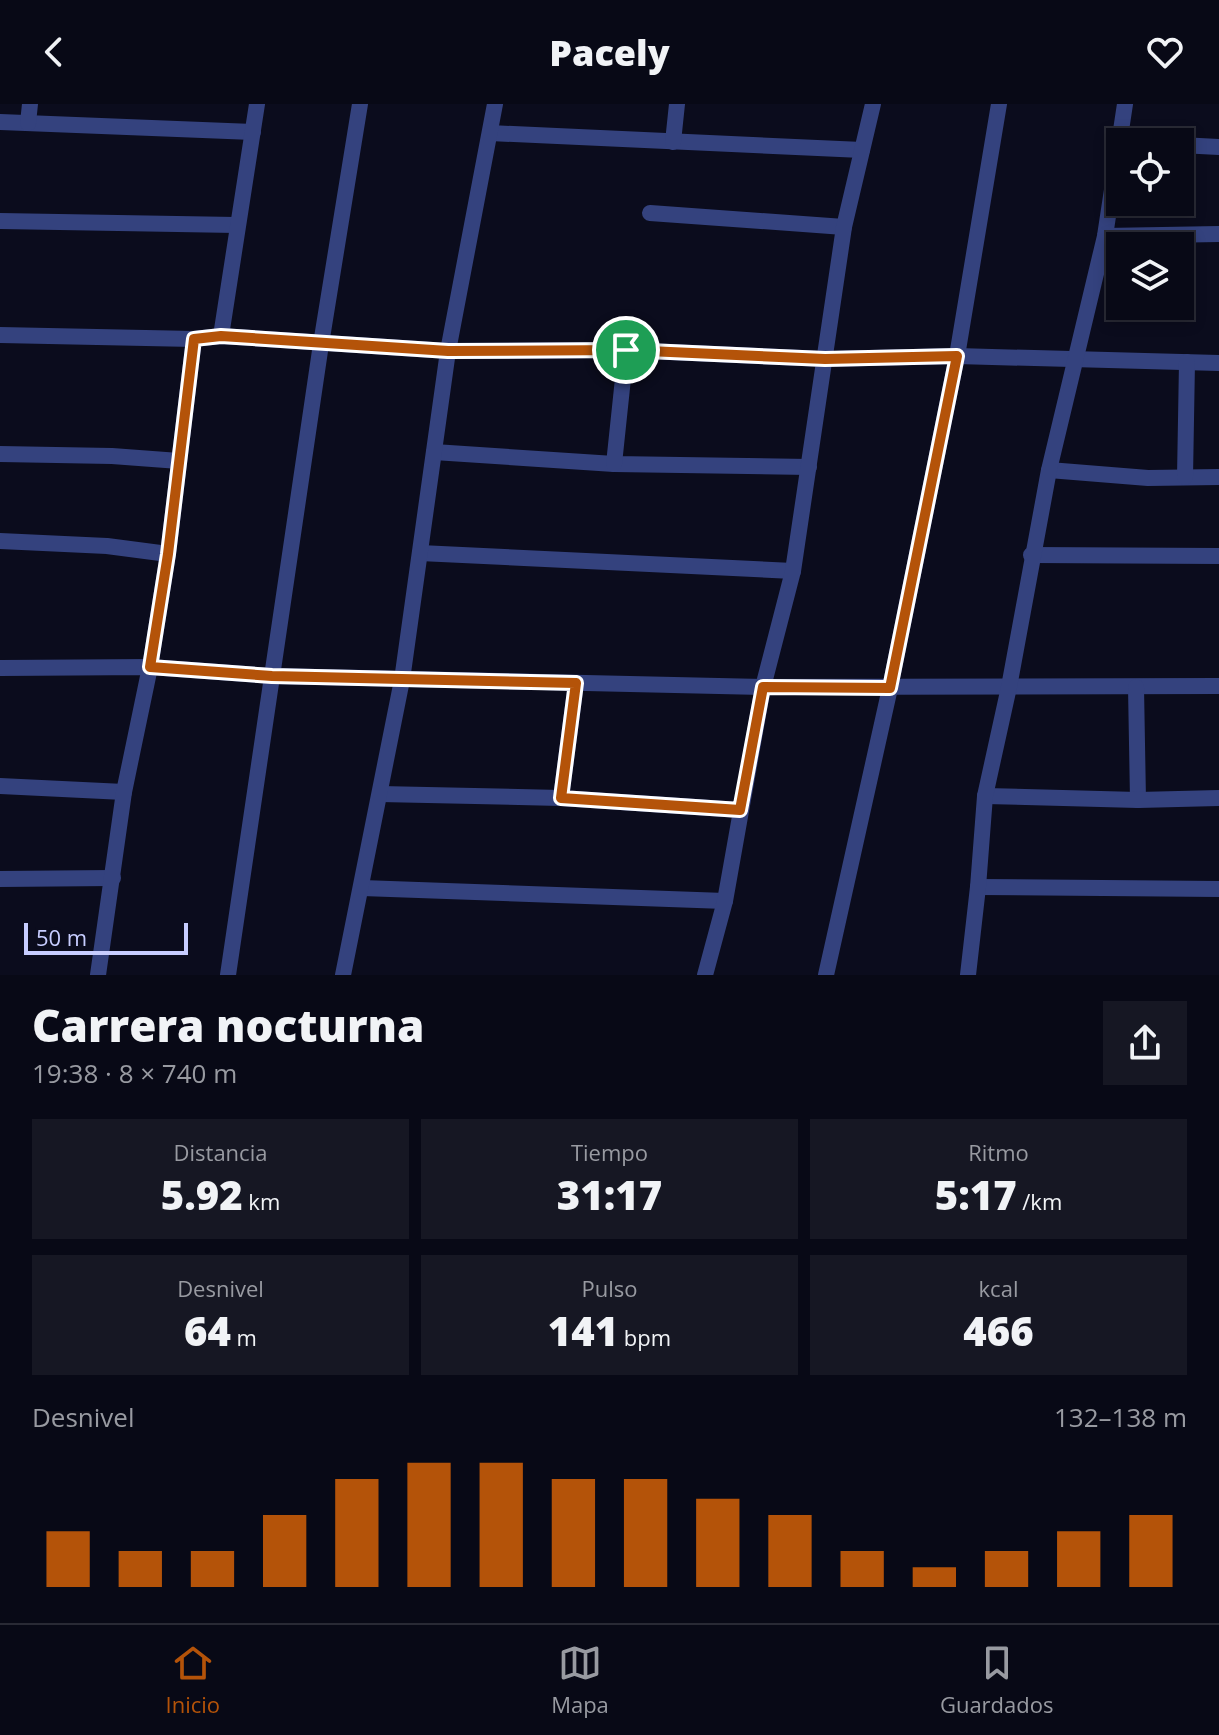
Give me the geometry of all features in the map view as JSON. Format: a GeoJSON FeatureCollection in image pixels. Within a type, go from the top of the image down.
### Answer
{"type":"FeatureCollection","features":[{"type":"Feature","properties":{"kind":"street"},"geometry":{"type":"LineString","coordinates":[[28,123],[30,104]]}},
{"type":"Feature","properties":{"kind":"street"},"geometry":{"type":"LineString","coordinates":[[221,336],[257,104]]}},
{"type":"Feature","properties":{"kind":"street"},"geometry":{"type":"LineString","coordinates":[[228,975],[321,344],[360,104]]}},
{"type":"Feature","properties":{"kind":"street"},"geometry":{"type":"LineString","coordinates":[[343,975],[402,680],[448,351],[495,104]]}},
{"type":"Feature","properties":{"kind":"street"},"geometry":{"type":"LineString","coordinates":[[673,142],[677,104]]}},
{"type":"Feature","properties":{"kind":"street"},"geometry":{"type":"LineString","coordinates":[[705,975],[725,901],[763,687],[793,571],[844,227],[873,104]]}},
{"type":"Feature","properties":{"kind":"street"},"geometry":{"type":"LineString","coordinates":[[826,975],[890,688],[957,356],[999,104]]}},
{"type":"Feature","properties":{"kind":"street"},"geometry":{"type":"LineString","coordinates":[[1122,128],[1125,104]]}},
{"type":"Feature","properties":{"kind":"street"},"geometry":{"type":"LineString","coordinates":[[0,122],[253,132]]}},
{"type":"Feature","properties":{"kind":"street"},"geometry":{"type":"LineString","coordinates":[[490,133],[862,150]]}},
{"type":"Feature","properties":{"kind":"street"},"geometry":{"type":"LineString","coordinates":[[1194,146],[1219,147]]}},
{"type":"Feature","properties":{"kind":"street"},"geometry":{"type":"LineString","coordinates":[[650,213],[844,227]]}},
{"type":"Feature","properties":{"kind":"street"},"geometry":{"type":"LineString","coordinates":[[968,975],[985,796],[1009,687],[1049,470],[1108,216]]}},
{"type":"Feature","properties":{"kind":"street"},"geometry":{"type":"LineString","coordinates":[[0,221],[236,225]]}},
{"type":"Feature","properties":{"kind":"street"},"geometry":{"type":"LineString","coordinates":[[1105,236],[1219,234]]}},
{"type":"Feature","properties":{"kind":"street"},"geometry":{"type":"LineString","coordinates":[[0,335],[194,339],[221,336],[448,351],[626,350],[825,359],[957,356],[1219,363]]}},
{"type":"Feature","properties":{"kind":"street"},"geometry":{"type":"LineString","coordinates":[[98,975],[124,792],[150,667],[168,554],[194,339]]}},
{"type":"Feature","properties":{"kind":"street"},"geometry":{"type":"LineString","coordinates":[[614,464],[626,350]]}},
{"type":"Feature","properties":{"kind":"street"},"geometry":{"type":"LineString","coordinates":[[1185,477],[1187,362]]}},
{"type":"Feature","properties":{"kind":"street"},"geometry":{"type":"LineString","coordinates":[[434,452],[614,464],[809,467]]}},
{"type":"Feature","properties":{"kind":"street"},"geometry":{"type":"LineString","coordinates":[[0,454],[179,461]]}},
{"type":"Feature","properties":{"kind":"street"},"geometry":{"type":"LineString","coordinates":[[1049,470],[1148,478],[1219,477]]}},
{"type":"Feature","properties":{"kind":"street"},"geometry":{"type":"LineString","coordinates":[[0,541],[107,546],[168,554]]}},
{"type":"Feature","properties":{"kind":"street"},"geometry":{"type":"LineString","coordinates":[[420,553],[793,571]]}},
{"type":"Feature","properties":{"kind":"street"},"geometry":{"type":"LineString","coordinates":[[1031,555],[1219,556]]}},
{"type":"Feature","properties":{"kind":"street"},"geometry":{"type":"LineString","coordinates":[[0,668],[150,667],[272,676],[763,687],[1219,686]]}},
{"type":"Feature","properties":{"kind":"street"},"geometry":{"type":"LineString","coordinates":[[561,798],[576,683]]}},
{"type":"Feature","properties":{"kind":"street"},"geometry":{"type":"LineString","coordinates":[[1136,687],[1138,800]]}},
{"type":"Feature","properties":{"kind":"street"},"geometry":{"type":"LineString","coordinates":[[0,786],[124,792]]}},
{"type":"Feature","properties":{"kind":"street"},"geometry":{"type":"LineString","coordinates":[[380,794],[561,798],[740,810]]}},
{"type":"Feature","properties":{"kind":"street"},"geometry":{"type":"LineString","coordinates":[[985,796],[1138,800],[1219,798]]}},
{"type":"Feature","properties":{"kind":"street"},"geometry":{"type":"LineString","coordinates":[[0,879],[113,878]]}},
{"type":"Feature","properties":{"kind":"street"},"geometry":{"type":"LineString","coordinates":[[978,887],[1219,889]]}},
{"type":"Feature","properties":{"kind":"street"},"geometry":{"type":"LineString","coordinates":[[362,888],[725,901]]}},
{"type":"Feature","properties":{"kind":"route"},"geometry":{"type":"LineString","coordinates":[[221,336],[448,351],[626,350],[825,359],[957,356],[890,688],[763,687],[740,810],[561,798],[576,683],[272,676],[150,667],[168,554],[194,339],[221,336]]}}]}
